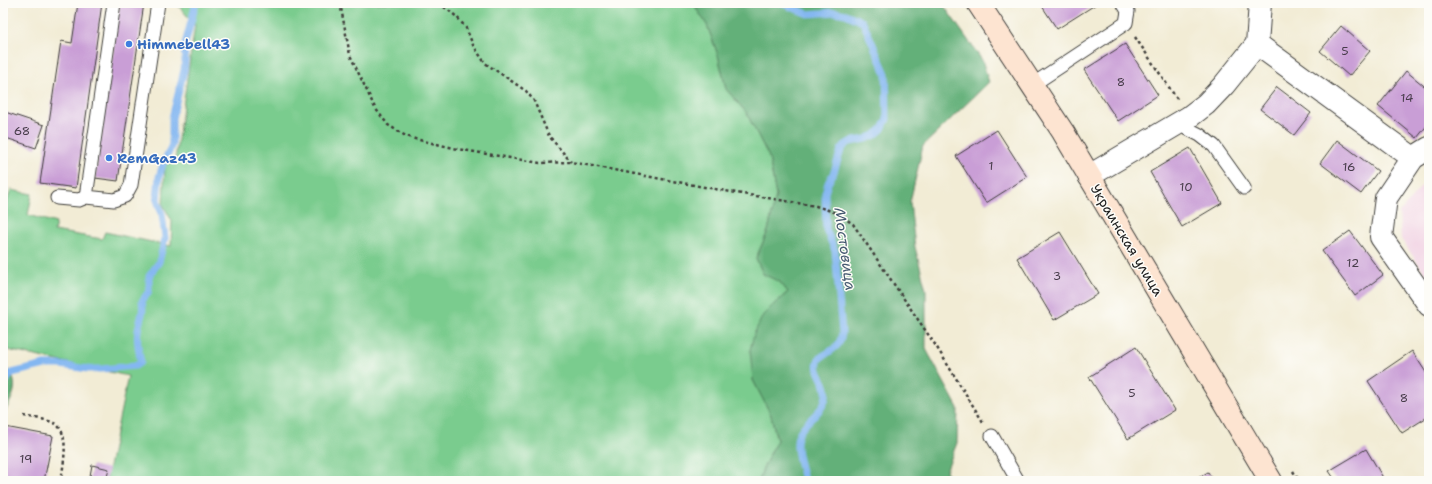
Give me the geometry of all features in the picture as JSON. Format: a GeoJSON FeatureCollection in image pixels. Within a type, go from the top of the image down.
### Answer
{"type":"FeatureCollection","features":[{"type":"Feature","properties":{"kind":"main road","name":"Украинская улица"},"geometry":{"type":"LineString","coordinates":[[978,3],[1063,132],[1271,481]]}},
{"type":"Feature","properties":{"kind":"street"},"geometry":{"type":"LineString","coordinates":[[1089,176],[1183,120],[1206,104],[1224,85],[1257,44],[1260,3]]}},
{"type":"Feature","properties":{"kind":"street"},"geometry":{"type":"LineString","coordinates":[[1257,44],[1421,153],[1386,198],[1381,237],[1429,306]]}},
{"type":"Feature","properties":{"kind":"lane"},"geometry":{"type":"LineString","coordinates":[[86,197],[114,3]]}},
{"type":"Feature","properties":{"kind":"lane"},"geometry":{"type":"LineString","coordinates":[[57,198],[79,200],[86,197],[114,200],[125,196],[131,185],[158,3]]}},
{"type":"Feature","properties":{"kind":"lane"},"geometry":{"type":"LineString","coordinates":[[1032,85],[1126,24],[1128,11],[1123,3]]}},
{"type":"Feature","properties":{"kind":"lane"},"geometry":{"type":"LineString","coordinates":[[1183,120],[1214,146],[1244,188]]}},
{"type":"Feature","properties":{"kind":"lane"},"geometry":{"type":"LineString","coordinates":[[992,436],[1018,481]]}},
{"type":"Feature","properties":{"kind":"path"},"geometry":{"type":"LineString","coordinates":[[340,3],[350,55],[375,108],[388,125],[415,140],[540,163],[571,162],[731,192],[816,206],[837,213],[853,224],[936,346],[992,436]]}},
{"type":"Feature","properties":{"kind":"path"},"geometry":{"type":"LineString","coordinates":[[439,3],[456,17],[466,28],[473,45],[485,63],[526,91],[534,102],[549,136],[571,162]]}},
{"type":"Feature","properties":{"kind":"path"},"geometry":{"type":"LineString","coordinates":[[1126,24],[1183,120]]}},
{"type":"Feature","properties":{"kind":"path"},"geometry":{"type":"LineString","coordinates":[[24,416],[54,422],[61,428],[65,439],[61,481]]}},
{"type":"Feature","properties":{"kind":"shaded area"},"geometry":{"type":"Polygon","coordinates":[[[1429,177],[1429,279],[1401,239],[1399,213],[1429,177]]]}},
{"type":"Feature","properties":{"kind":"green space"},"geometry":{"type":"Polygon","coordinates":[[[176,3],[693,3],[707,25],[718,55],[726,89],[746,112],[769,157],[776,196],[768,231],[756,258],[763,274],[780,282],[788,292],[774,304],[753,380],[771,415],[777,441],[763,468],[759,481],[106,481],[128,376],[3,349],[3,218],[11,190],[32,194],[28,215],[56,223],[54,231],[102,239],[105,232],[171,246],[172,221],[163,205],[165,165],[175,160],[195,25],[176,3]]]}},
{"type":"Feature","properties":{"kind":"green space"},"geometry":{"type":"Polygon","coordinates":[[[693,3],[942,3],[982,60],[989,82],[923,146],[910,202],[915,247],[926,290],[926,349],[958,408],[957,443],[946,471],[952,481],[759,481],[763,468],[777,440],[771,415],[753,380],[750,350],[754,334],[763,315],[788,292],[780,282],[763,274],[756,258],[768,231],[776,196],[769,157],[746,112],[726,89],[718,55],[707,25],[693,3]]]}},
{"type":"Feature","properties":{"kind":"green space"},"geometry":{"type":"Polygon","coordinates":[[[3,365],[13,378],[14,389],[13,395],[3,416],[3,365]]]}},
{"type":"Feature","properties":{"kind":"building"},"geometry":{"type":"Polygon","coordinates":[[[78,3],[102,3],[76,188],[40,183],[61,41],[72,43],[78,3]]]}},
{"type":"Feature","properties":{"kind":"building"},"geometry":{"type":"Polygon","coordinates":[[[120,3],[144,3],[118,181],[95,178],[120,3]]]}},
{"type":"Feature","properties":{"kind":"building"},"geometry":{"type":"Polygon","coordinates":[[[1040,3],[1098,3],[1057,29],[1040,3]]]}},
{"type":"Feature","properties":{"kind":"building"},"geometry":{"type":"Polygon","coordinates":[[[1341,26],[1370,51],[1349,76],[1320,51],[1341,26]]]}},
{"type":"Feature","properties":{"kind":"building"},"geometry":{"type":"Polygon","coordinates":[[[1125,44],[1158,95],[1118,121],[1084,70],[1125,44]]]}},
{"type":"Feature","properties":{"kind":"building"},"geometry":{"type":"Polygon","coordinates":[[[1406,71],[1429,90],[1429,123],[1417,138],[1378,106],[1406,71]]]}},
{"type":"Feature","properties":{"kind":"building"},"geometry":{"type":"Polygon","coordinates":[[[1277,87],[1311,113],[1294,135],[1260,109],[1277,87]]]}},
{"type":"Feature","properties":{"kind":"building"},"geometry":{"type":"Polygon","coordinates":[[[5,112],[44,125],[36,148],[3,137],[3,117],[5,112]]]}},
{"type":"Feature","properties":{"kind":"building"},"geometry":{"type":"Polygon","coordinates":[[[997,130],[1027,177],[986,203],[956,156],[997,130]]]}},
{"type":"Feature","properties":{"kind":"building"},"geometry":{"type":"Polygon","coordinates":[[[1337,140],[1378,171],[1361,194],[1320,163],[1337,140]]]}},
{"type":"Feature","properties":{"kind":"building"},"geometry":{"type":"Polygon","coordinates":[[[1190,148],[1222,203],[1182,227],[1150,172],[1190,148]]]}},
{"type":"Feature","properties":{"kind":"building"},"geometry":{"type":"Polygon","coordinates":[[[1350,231],[1383,275],[1355,296],[1322,251],[1350,231]]]}},
{"type":"Feature","properties":{"kind":"building"},"geometry":{"type":"Polygon","coordinates":[[[1060,232],[1098,294],[1054,320],[1017,258],[1060,232]]]}},
{"type":"Feature","properties":{"kind":"building"},"geometry":{"type":"Polygon","coordinates":[[[1136,347],[1175,410],[1128,439],[1089,377],[1136,347]]]}},
{"type":"Feature","properties":{"kind":"building"},"geometry":{"type":"Polygon","coordinates":[[[1412,351],[1429,377],[1429,416],[1402,433],[1368,381],[1412,351]]]}},
{"type":"Feature","properties":{"kind":"building"},"geometry":{"type":"Polygon","coordinates":[[[5,427],[53,436],[44,481],[3,481],[3,437],[5,427]]]}},
{"type":"Feature","properties":{"kind":"building"},"geometry":{"type":"Polygon","coordinates":[[[1366,449],[1385,481],[1336,481],[1329,471],[1366,449]]]}},
{"type":"Feature","properties":{"kind":"building"},"geometry":{"type":"Polygon","coordinates":[[[92,465],[109,469],[106,481],[89,481],[92,465]]]}},
{"type":"Feature","properties":{"kind":"building"},"geometry":{"type":"Polygon","coordinates":[[[1208,472],[1214,481],[1193,481],[1208,472]]]}},
{"type":"Feature","properties":{"kind":"waterway"},"geometry":{"type":"LineString","coordinates":[[3,385],[12,373],[45,365],[101,369],[135,366],[141,362],[137,339],[143,309],[142,301],[149,291],[149,276],[159,262],[165,238],[162,214],[157,200],[159,177],[164,161],[172,144],[172,118],[184,70],[184,48],[195,3]]}},
{"type":"Feature","properties":{"kind":"waterway","name":"Мостовица"},"geometry":{"type":"LineString","coordinates":[[781,3],[808,14],[835,12],[846,14],[863,22],[886,74],[887,119],[882,129],[875,135],[866,139],[850,142],[845,145],[841,150],[825,193],[826,229],[835,251],[842,333],[837,345],[819,359],[817,364],[825,386],[826,396],[818,412],[804,426],[798,436],[797,447],[804,481]]}},
{"type":"Feature","properties":{"kind":"place","name":"Himmebell43"},"geometry":{"type":"Point","coordinates":[129,44]}},
{"type":"Feature","properties":{"kind":"place","name":"RemGaz43"},"geometry":{"type":"Point","coordinates":[109,158]}}]}
